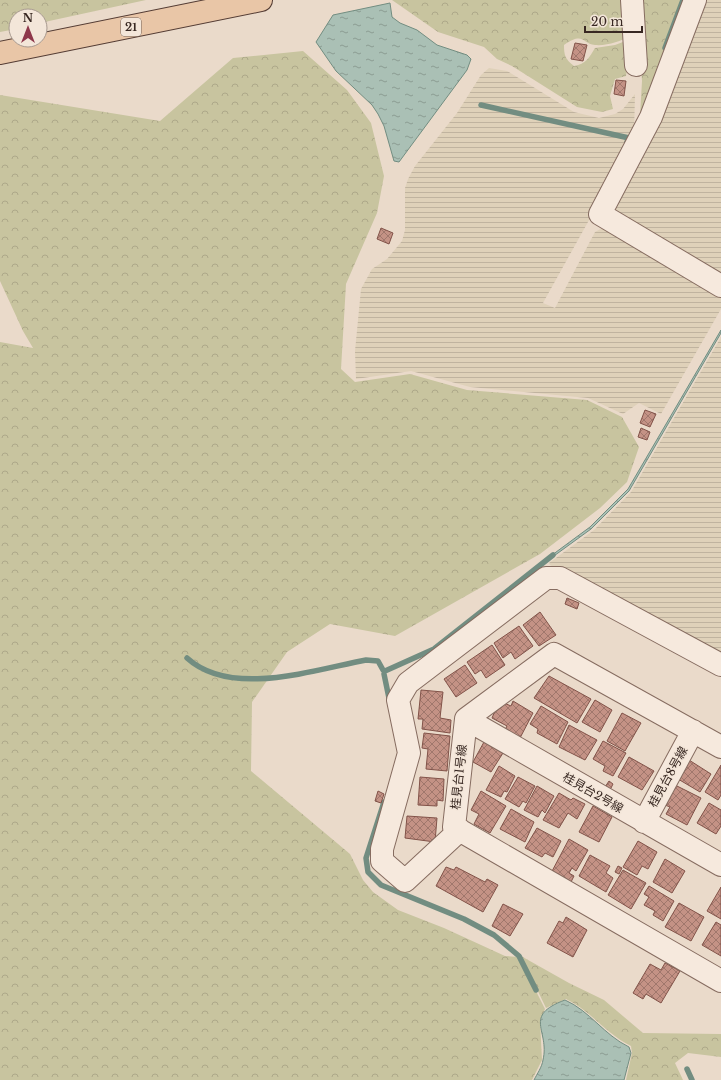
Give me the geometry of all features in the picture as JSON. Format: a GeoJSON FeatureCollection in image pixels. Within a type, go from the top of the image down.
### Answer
{"type":"FeatureCollection","features":[{"type":"Feature","properties":{"kind":"main road","name":"21"},"geometry":{"type":"LineString","coordinates":[[0,53],[261,0]]}},
{"type":"Feature","properties":{"kind":"street"},"geometry":{"type":"LineString","coordinates":[[632,0],[636,65]]}},
{"type":"Feature","properties":{"kind":"street"},"geometry":{"type":"LineString","coordinates":[[696,0],[651,117],[600,214],[721,286]]}},
{"type":"Feature","properties":{"kind":"street"},"geometry":{"type":"LineString","coordinates":[[721,665],[560,578],[546,578],[408,683],[398,700],[409,753],[382,849],[382,861],[405,881],[460,830],[721,981]]}},
{"type":"Feature","properties":{"kind":"street"},"geometry":{"type":"LineString","coordinates":[[466,719],[554,654],[721,747]]}},
{"type":"Feature","properties":{"kind":"street","name":"桂見台1号線"},"geometry":{"type":"LineString","coordinates":[[460,830],[454,827],[466,719]]}},
{"type":"Feature","properties":{"kind":"street","name":"桂見台2号線"},"geometry":{"type":"LineString","coordinates":[[466,719],[721,865]]}},
{"type":"Feature","properties":{"kind":"street","name":"桂見台8号線"},"geometry":{"type":"LineString","coordinates":[[644,822],[693,731]]}},
{"type":"Feature","properties":{"kind":"shaded area"},"geometry":{"type":"Polygon","coordinates":[[[702,0],[721,0],[721,279],[610,207],[702,0]]]}},
{"type":"Feature","properties":{"kind":"shaded area"},"geometry":{"type":"Polygon","coordinates":[[[489,68],[507,71],[574,112],[599,118],[615,114],[623,109],[635,94],[634,135],[543,303],[555,308],[595,232],[604,227],[721,292],[721,309],[661,414],[639,403],[623,414],[588,398],[470,387],[411,371],[356,379],[355,351],[361,289],[372,269],[387,259],[402,241],[405,230],[405,188],[408,179],[415,166],[457,113],[481,75],[489,68]]]}},
{"type":"Feature","properties":{"kind":"shaded area"},"geometry":{"type":"Polygon","coordinates":[[[721,337],[721,659],[550,565],[549,563],[594,530],[631,492],[721,337]]]}},
{"type":"Feature","properties":{"kind":"green space"},"geometry":{"type":"Polygon","coordinates":[[[0,0],[146,0],[48,21],[48,8],[8,8],[8,30],[0,32],[0,0]]]}},
{"type":"Feature","properties":{"kind":"green space"},"geometry":{"type":"Polygon","coordinates":[[[392,0],[627,0],[631,36],[605,45],[595,45],[582,39],[575,39],[564,45],[566,57],[574,66],[582,64],[587,60],[595,48],[615,45],[631,39],[626,76],[615,79],[610,96],[613,109],[602,112],[577,107],[512,66],[497,59],[484,47],[438,32],[392,0]]]}},
{"type":"Feature","properties":{"kind":"green space"},"geometry":{"type":"Polygon","coordinates":[[[636,0],[688,0],[640,116],[642,81],[636,0]]]}},
{"type":"Feature","properties":{"kind":"green space"},"geometry":{"type":"Polygon","coordinates":[[[303,51],[347,90],[371,123],[384,176],[377,213],[346,284],[341,369],[355,382],[410,374],[467,390],[587,400],[622,417],[639,447],[627,482],[600,508],[540,554],[395,636],[330,624],[287,652],[252,702],[251,771],[350,854],[363,880],[373,892],[398,910],[444,928],[505,956],[519,957],[545,1009],[540,1021],[542,1060],[532,1080],[0,1080],[0,342],[33,348],[23,331],[0,281],[0,95],[160,121],[233,58],[303,51]]]}},
{"type":"Feature","properties":{"kind":"green space"},"geometry":{"type":"Polygon","coordinates":[[[521,956],[569,983],[604,1000],[643,1033],[721,1034],[721,1057],[688,1053],[675,1063],[683,1080],[626,1080],[632,1053],[631,1046],[614,1035],[583,1009],[566,999],[546,1008],[521,956]]]}},
{"type":"Feature","properties":{"kind":"water"},"geometry":{"type":"Polygon","coordinates":[[[390,3],[392,17],[400,23],[417,30],[437,45],[467,55],[471,59],[467,70],[399,162],[394,161],[384,126],[372,105],[336,71],[316,42],[333,15],[390,3]]]}},
{"type":"Feature","properties":{"kind":"water"},"geometry":{"type":"Polygon","coordinates":[[[721,330],[721,333],[629,491],[591,529],[547,561],[548,558],[590,527],[628,489],[721,330]]]}},
{"type":"Feature","properties":{"kind":"water"},"geometry":{"type":"Polygon","coordinates":[[[565,1000],[582,1010],[612,1036],[629,1047],[631,1053],[624,1080],[534,1080],[543,1060],[544,1049],[540,1025],[541,1018],[544,1012],[552,1006],[565,1000]]]}},
{"type":"Feature","properties":{"kind":"building"},"geometry":{"type":"Polygon","coordinates":[[[575,43],[587,45],[583,61],[571,59],[575,43]]]}},
{"type":"Feature","properties":{"kind":"building"},"geometry":{"type":"Polygon","coordinates":[[[616,80],[626,81],[624,96],[614,94],[616,80]]]}},
{"type":"Feature","properties":{"kind":"building"},"geometry":{"type":"Polygon","coordinates":[[[381,228],[393,233],[389,244],[377,239],[381,228]]]}},
{"type":"Feature","properties":{"kind":"building"},"geometry":{"type":"Polygon","coordinates":[[[645,410],[656,414],[650,427],[640,423],[645,410]]]}},
{"type":"Feature","properties":{"kind":"building"},"geometry":{"type":"Polygon","coordinates":[[[641,428],[650,432],[647,440],[638,437],[641,428]]]}},
{"type":"Feature","properties":{"kind":"building"},"geometry":{"type":"Polygon","coordinates":[[[567,598],[579,603],[577,609],[565,604],[567,598]]]}},
{"type":"Feature","properties":{"kind":"building"},"geometry":{"type":"Polygon","coordinates":[[[540,612],[556,635],[539,646],[523,625],[540,612]]]}},
{"type":"Feature","properties":{"kind":"building"},"geometry":{"type":"Polygon","coordinates":[[[519,626],[533,646],[515,659],[511,652],[503,658],[494,643],[519,626]]]}},
{"type":"Feature","properties":{"kind":"building"},"geometry":{"type":"Polygon","coordinates":[[[492,645],[505,665],[486,678],[481,670],[475,674],[467,662],[492,645]]]}},
{"type":"Feature","properties":{"kind":"building"},"geometry":{"type":"Polygon","coordinates":[[[465,665],[477,683],[456,697],[444,679],[465,665]]]}},
{"type":"Feature","properties":{"kind":"building"},"geometry":{"type":"Polygon","coordinates":[[[549,676],[591,699],[577,723],[534,698],[549,676]]]}},
{"type":"Feature","properties":{"kind":"building"},"geometry":{"type":"Polygon","coordinates":[[[421,690],[443,692],[440,718],[451,720],[450,733],[422,729],[423,719],[418,719],[421,690]]]}},
{"type":"Feature","properties":{"kind":"building"},"geometry":{"type":"Polygon","coordinates":[[[595,700],[612,710],[600,732],[582,722],[595,700]]]}},
{"type":"Feature","properties":{"kind":"building"},"geometry":{"type":"Polygon","coordinates":[[[513,701],[533,713],[520,738],[505,730],[507,726],[492,718],[497,706],[501,708],[504,703],[511,706],[513,701]]]}},
{"type":"Feature","properties":{"kind":"building"},"geometry":{"type":"Polygon","coordinates":[[[541,706],[568,722],[557,744],[537,733],[538,729],[530,724],[541,706]]]}},
{"type":"Feature","properties":{"kind":"building"},"geometry":{"type":"Polygon","coordinates":[[[622,713],[641,723],[625,751],[607,741],[622,713]]]}},
{"type":"Feature","properties":{"kind":"building"},"geometry":{"type":"Polygon","coordinates":[[[569,725],[597,740],[585,760],[559,747],[569,725]]]}},
{"type":"Feature","properties":{"kind":"building"},"geometry":{"type":"Polygon","coordinates":[[[424,733],[450,736],[447,771],[426,769],[428,749],[422,748],[424,733]]]}},
{"type":"Feature","properties":{"kind":"building"},"geometry":{"type":"Polygon","coordinates":[[[603,741],[626,753],[613,776],[603,771],[605,766],[593,759],[603,741]]]}},
{"type":"Feature","properties":{"kind":"building"},"geometry":{"type":"Polygon","coordinates":[[[484,742],[503,753],[491,772],[473,762],[484,742]]]}},
{"type":"Feature","properties":{"kind":"building"},"geometry":{"type":"Polygon","coordinates":[[[629,757],[654,771],[642,790],[618,777],[629,757]]]}},
{"type":"Feature","properties":{"kind":"building"},"geometry":{"type":"Polygon","coordinates":[[[689,760],[711,774],[700,792],[678,779],[689,760]]]}},
{"type":"Feature","properties":{"kind":"building"},"geometry":{"type":"Polygon","coordinates":[[[721,765],[721,795],[718,800],[705,792],[721,765]]]}},
{"type":"Feature","properties":{"kind":"building"},"geometry":{"type":"Polygon","coordinates":[[[499,766],[515,776],[507,792],[504,791],[501,797],[486,790],[499,766]]]}},
{"type":"Feature","properties":{"kind":"building"},"geometry":{"type":"Polygon","coordinates":[[[420,777],[444,779],[443,801],[437,800],[437,806],[418,805],[420,777]]]}},
{"type":"Feature","properties":{"kind":"building"},"geometry":{"type":"Polygon","coordinates":[[[518,777],[535,786],[526,803],[523,801],[519,807],[505,799],[518,777]]]}},
{"type":"Feature","properties":{"kind":"building"},"geometry":{"type":"Polygon","coordinates":[[[609,781],[613,784],[610,790],[605,787],[609,781]]]}},
{"type":"Feature","properties":{"kind":"building"},"geometry":{"type":"Polygon","coordinates":[[[675,785],[701,798],[687,825],[666,814],[670,807],[665,805],[675,785]]]}},
{"type":"Feature","properties":{"kind":"building"},"geometry":{"type":"Polygon","coordinates":[[[537,786],[554,796],[545,813],[542,810],[538,817],[524,810],[537,786]]]}},
{"type":"Feature","properties":{"kind":"building"},"geometry":{"type":"Polygon","coordinates":[[[378,791],[384,794],[381,803],[375,801],[378,791]]]}},
{"type":"Feature","properties":{"kind":"building"},"geometry":{"type":"Polygon","coordinates":[[[481,791],[506,806],[490,833],[474,824],[479,814],[471,810],[481,791]]]}},
{"type":"Feature","properties":{"kind":"building"},"geometry":{"type":"Polygon","coordinates":[[[559,793],[571,800],[573,798],[585,804],[577,819],[568,813],[559,828],[543,820],[559,793]]]}},
{"type":"Feature","properties":{"kind":"building"},"geometry":{"type":"Polygon","coordinates":[[[709,803],[721,810],[721,826],[716,834],[697,823],[709,803]]]}},
{"type":"Feature","properties":{"kind":"building"},"geometry":{"type":"Polygon","coordinates":[[[593,806],[612,817],[599,842],[579,832],[593,806]]]}},
{"type":"Feature","properties":{"kind":"building"},"geometry":{"type":"Polygon","coordinates":[[[511,809],[534,822],[525,842],[500,829],[511,809]]]}},
{"type":"Feature","properties":{"kind":"building"},"geometry":{"type":"Polygon","coordinates":[[[407,816],[437,818],[435,842],[405,838],[407,816]]]}},
{"type":"Feature","properties":{"kind":"building"},"geometry":{"type":"Polygon","coordinates":[[[537,828],[561,841],[553,857],[545,853],[542,857],[525,848],[537,828]]]}},
{"type":"Feature","properties":{"kind":"building"},"geometry":{"type":"Polygon","coordinates":[[[569,839],[588,850],[576,871],[572,868],[569,873],[574,876],[569,886],[550,875],[569,839]]]}},
{"type":"Feature","properties":{"kind":"building"},"geometry":{"type":"Polygon","coordinates":[[[638,841],[657,852],[648,869],[642,866],[637,875],[623,867],[638,841]]]}},
{"type":"Feature","properties":{"kind":"building"},"geometry":{"type":"Polygon","coordinates":[[[590,855],[610,866],[606,873],[613,878],[606,892],[579,876],[590,855]]]}},
{"type":"Feature","properties":{"kind":"building"},"geometry":{"type":"Polygon","coordinates":[[[665,859],[685,871],[672,893],[653,882],[665,859]]]}},
{"type":"Feature","properties":{"kind":"building"},"geometry":{"type":"Polygon","coordinates":[[[618,866],[622,868],[619,874],[615,872],[618,866]]]}},
{"type":"Feature","properties":{"kind":"building"},"geometry":{"type":"Polygon","coordinates":[[[446,867],[454,870],[456,867],[485,882],[487,879],[498,885],[483,912],[436,886],[446,867]]]}},
{"type":"Feature","properties":{"kind":"building"},"geometry":{"type":"Polygon","coordinates":[[[623,870],[646,883],[631,909],[608,895],[623,870]]]}},
{"type":"Feature","properties":{"kind":"building"},"geometry":{"type":"Polygon","coordinates":[[[649,886],[674,901],[663,921],[653,915],[655,911],[644,905],[649,897],[644,894],[649,886]]]}},
{"type":"Feature","properties":{"kind":"building"},"geometry":{"type":"Polygon","coordinates":[[[721,887],[721,919],[707,911],[721,887]]]}},
{"type":"Feature","properties":{"kind":"building"},"geometry":{"type":"Polygon","coordinates":[[[679,903],[704,917],[691,941],[665,927],[679,903]]]}},
{"type":"Feature","properties":{"kind":"building"},"geometry":{"type":"Polygon","coordinates":[[[503,904],[523,914],[510,936],[492,926],[503,904]]]}},
{"type":"Feature","properties":{"kind":"building"},"geometry":{"type":"Polygon","coordinates":[[[566,917],[587,930],[573,957],[547,943],[559,921],[563,923],[566,917]]]}},
{"type":"Feature","properties":{"kind":"building"},"geometry":{"type":"Polygon","coordinates":[[[716,922],[721,925],[721,956],[702,945],[716,922]]]}},
{"type":"Feature","properties":{"kind":"building"},"geometry":{"type":"Polygon","coordinates":[[[665,963],[680,971],[661,1003],[646,994],[643,999],[633,993],[650,964],[661,970],[665,963]]]}},
{"type":"Feature","properties":{"kind":"waterway"},"geometry":{"type":"LineString","coordinates":[[665,48],[683,0]]}},
{"type":"Feature","properties":{"kind":"waterway"},"geometry":{"type":"LineString","coordinates":[[481,105],[629,138],[627,142]]}},
{"type":"Feature","properties":{"kind":"waterway"},"geometry":{"type":"LineString","coordinates":[[385,671],[434,649],[553,555]]}},
{"type":"Feature","properties":{"kind":"waterway"},"geometry":{"type":"LineString","coordinates":[[187,658],[205,670],[226,677],[249,679],[273,678],[298,674],[366,660],[378,661],[383,670]]}},
{"type":"Feature","properties":{"kind":"waterway"},"geometry":{"type":"LineString","coordinates":[[384,674],[390,703]]}},
{"type":"Feature","properties":{"kind":"waterway"},"geometry":{"type":"LineString","coordinates":[[384,802],[366,858],[368,872],[381,885],[464,919],[494,935],[519,956],[536,990]]}},
{"type":"Feature","properties":{"kind":"waterway"},"geometry":{"type":"LineString","coordinates":[[687,1069],[692,1080]]}}]}
